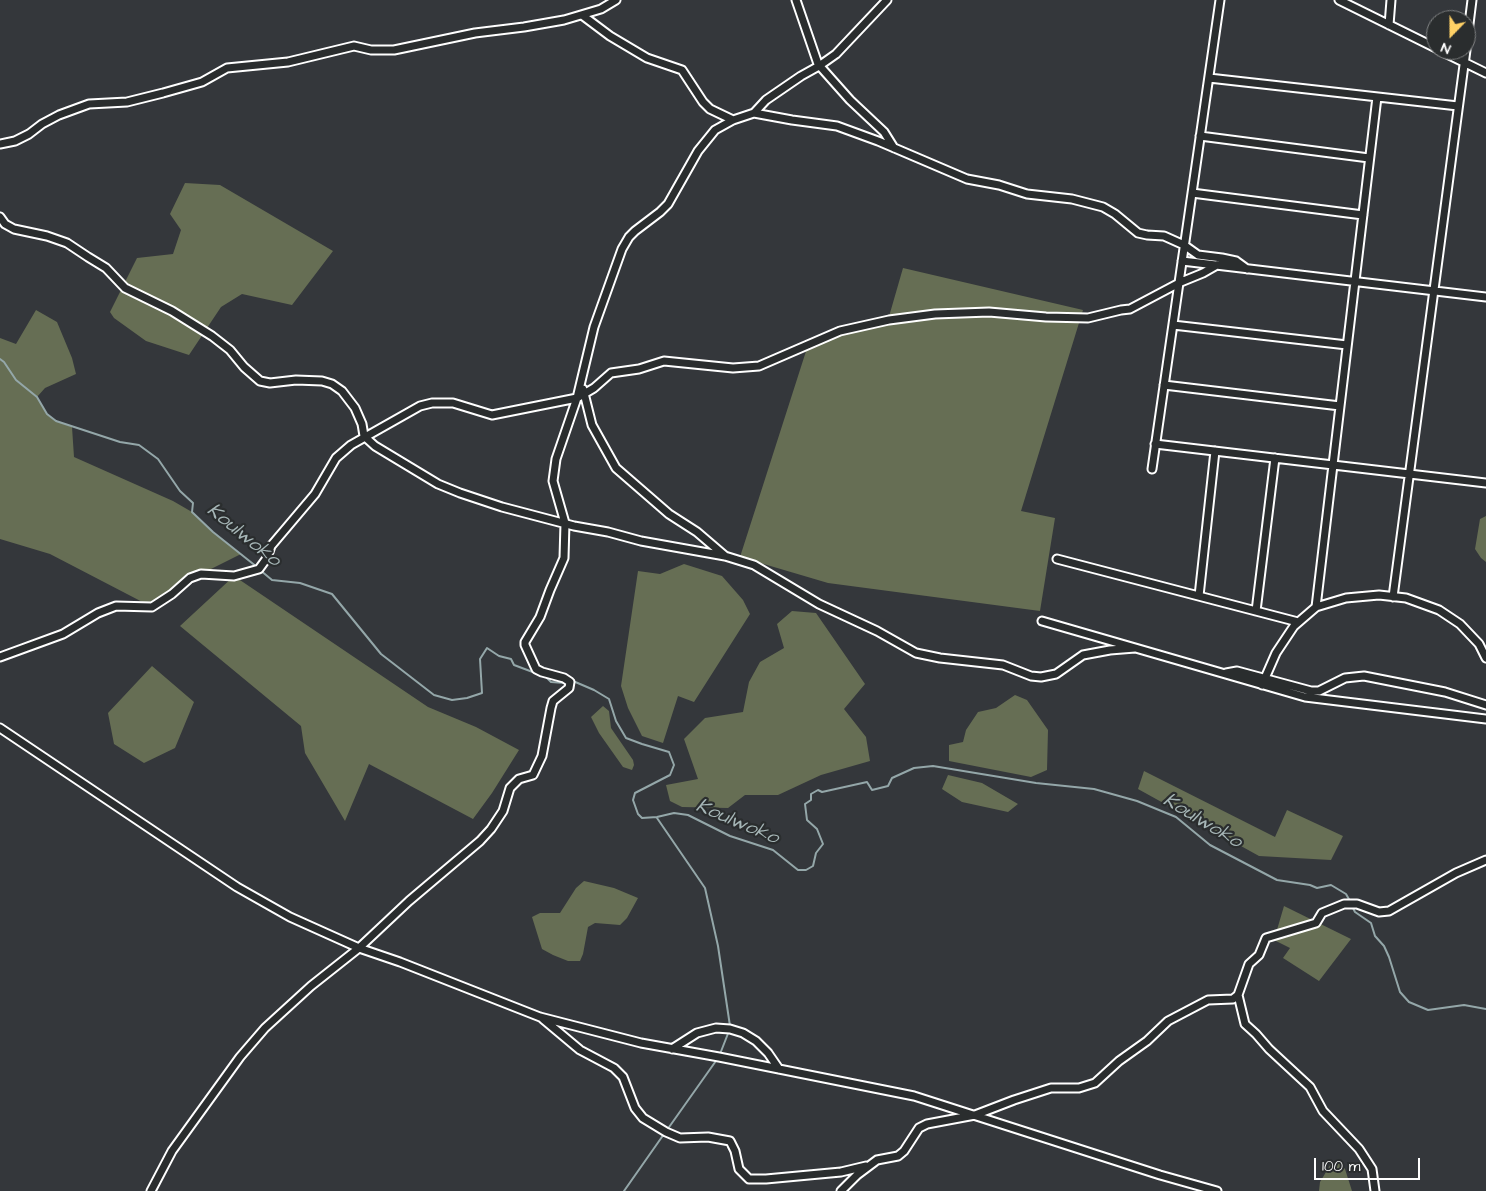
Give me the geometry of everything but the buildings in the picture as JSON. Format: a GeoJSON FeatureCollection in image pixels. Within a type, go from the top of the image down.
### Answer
{"type":"FeatureCollection","features":[{"type":"Feature","properties":{"kind":"street"},"geometry":{"type":"LineString","coordinates":[[0,144],[15,141],[59,115],[89,104],[127,102],[163,93],[202,82],[227,68],[288,62],[354,46],[371,50],[394,50],[475,33],[564,20],[601,9],[616,0]]}},
{"type":"Feature","properties":{"kind":"street"},"geometry":{"type":"LineString","coordinates":[[796,0],[819,66],[850,100],[884,132],[895,149]]}},
{"type":"Feature","properties":{"kind":"street"},"geometry":{"type":"LineString","coordinates":[[151,1191],[172,1151],[240,1057],[272,1022],[311,986],[359,948],[409,901],[480,841],[503,811],[510,788],[519,779],[534,775],[542,756],[553,701],[569,688],[570,682],[564,678],[536,669],[525,642],[540,618],[564,558],[565,523],[553,481],[556,459],[577,398],[594,327],[613,271],[629,237],[668,204],[698,151],[715,130],[733,120],[754,113],[766,100],[836,54],[888,0]]}},
{"type":"Feature","properties":{"kind":"street"},"geometry":{"type":"LineString","coordinates":[[1152,469],[1220,0]]}},
{"type":"Feature","properties":{"kind":"street"},"geometry":{"type":"LineString","coordinates":[[1339,0],[1426,43]]}},
{"type":"Feature","properties":{"kind":"street"},"geometry":{"type":"LineString","coordinates":[[1388,25],[1391,0]]}},
{"type":"Feature","properties":{"kind":"street"},"geometry":{"type":"LineString","coordinates":[[582,15],[610,36],[647,58],[682,70],[703,102],[710,109],[733,120]]}},
{"type":"Feature","properties":{"kind":"street"},"geometry":{"type":"LineString","coordinates":[[1460,60],[1486,73]]}},
{"type":"Feature","properties":{"kind":"street"},"geometry":{"type":"LineString","coordinates":[[1394,597],[1464,62]]}},
{"type":"Feature","properties":{"kind":"street"},"geometry":{"type":"LineString","coordinates":[[1209,78],[1458,106]]}},
{"type":"Feature","properties":{"kind":"street"},"geometry":{"type":"LineString","coordinates":[[1316,607],[1377,97]]}},
{"type":"Feature","properties":{"kind":"street"},"geometry":{"type":"LineString","coordinates":[[754,113],[837,126],[878,141],[967,179],[999,185],[1027,194],[1072,199],[1103,207],[1115,214],[1138,233],[1164,236],[1184,245],[1198,255],[1236,261],[1247,269]]}},
{"type":"Feature","properties":{"kind":"street"},"geometry":{"type":"LineString","coordinates":[[1200,136],[1369,158]]}},
{"type":"Feature","properties":{"kind":"street"},"geometry":{"type":"LineString","coordinates":[[1192,193],[1363,215]]}},
{"type":"Feature","properties":{"kind":"street"},"geometry":{"type":"LineString","coordinates":[[0,217],[5,224],[14,229],[47,236],[67,243],[106,268],[124,288],[172,310],[212,336],[230,350],[244,367],[260,381],[270,383],[296,380],[322,381],[332,384],[342,391],[355,408],[362,424],[364,436],[375,446],[438,484],[502,507],[640,541],[726,556],[754,565],[818,604],[878,631],[916,653],[940,658],[1003,665],[1031,676],[1041,676],[1056,674],[1083,654],[1135,648]]}},
{"type":"Feature","properties":{"kind":"street"},"geometry":{"type":"LineString","coordinates":[[1182,261],[1486,297]]}},
{"type":"Feature","properties":{"kind":"street"},"geometry":{"type":"LineString","coordinates":[[0,657],[63,634],[98,613],[116,606],[152,607],[172,594],[190,578],[201,574],[234,576],[259,569],[267,558],[271,546],[315,494],[336,458],[351,444],[420,406],[432,403],[453,403],[492,415],[577,398],[611,373],[639,369],[664,361],[733,368],[759,366],[840,331],[888,320],[934,314],[989,312],[1046,317],[1088,318],[1130,309],[1179,282],[1203,273],[1217,265],[1236,261]]}},
{"type":"Feature","properties":{"kind":"street"},"geometry":{"type":"LineString","coordinates":[[1173,325],[1347,345]]}},
{"type":"Feature","properties":{"kind":"street"},"geometry":{"type":"LineString","coordinates":[[581,382],[592,425],[616,468],[668,514],[697,532],[726,556]]}},
{"type":"Feature","properties":{"kind":"street"},"geometry":{"type":"LineString","coordinates":[[1164,386],[1340,406]]}},
{"type":"Feature","properties":{"kind":"street"},"geometry":{"type":"LineString","coordinates":[[1155,444],[1486,483],[1486,477]]}},
{"type":"Feature","properties":{"kind":"street"},"geometry":{"type":"LineString","coordinates":[[1199,596],[1215,451]]}},
{"type":"Feature","properties":{"kind":"street"},"geometry":{"type":"LineString","coordinates":[[1256,611],[1275,458]]}},
{"type":"Feature","properties":{"kind":"street"},"geometry":{"type":"LineString","coordinates":[[1057,559],[1298,622]]}},
{"type":"Feature","properties":{"kind":"street"},"geometry":{"type":"LineString","coordinates":[[1263,681],[1276,652],[1298,622],[1316,607],[1346,598],[1379,596],[1406,598],[1439,610],[1460,624],[1478,644],[1486,658]]}},
{"type":"Feature","properties":{"kind":"street"},"geometry":{"type":"LineString","coordinates":[[1042,621],[1223,673],[1311,691],[1319,691],[1344,678],[1364,676],[1445,692],[1486,705]]}},
{"type":"Feature","properties":{"kind":"street"},"geometry":{"type":"LineString","coordinates":[[1263,681],[1305,697],[1486,719]]}},
{"type":"Feature","properties":{"kind":"street"},"geometry":{"type":"LineString","coordinates":[[0,728],[238,887],[290,917],[359,948],[400,962],[540,1018],[642,1043],[914,1096],[1160,1175],[1217,1191]]}},
{"type":"Feature","properties":{"kind":"street"},"geometry":{"type":"LineString","coordinates":[[841,1191],[857,1175],[877,1160],[898,1156],[904,1151],[919,1128],[927,1124],[975,1115],[1051,1088],[1079,1088],[1095,1082],[1148,1041],[1168,1020],[1208,1000],[1233,999],[1238,995],[1249,964],[1259,955],[1266,938],[1316,923],[1322,913],[1344,904],[1357,904],[1379,912],[1389,911],[1456,874],[1486,860]]}},
{"type":"Feature","properties":{"kind":"street"},"geometry":{"type":"LineString","coordinates":[[1238,995],[1245,1024],[1310,1087],[1323,1111],[1359,1149],[1372,1169],[1375,1191]]}},
{"type":"Feature","properties":{"kind":"street"},"geometry":{"type":"LineString","coordinates":[[540,1018],[580,1050],[614,1068],[623,1077],[635,1108],[643,1118],[680,1138],[708,1137],[730,1141],[735,1151],[739,1169],[749,1179],[841,1172],[870,1165]]}},
{"type":"Feature","properties":{"kind":"street"},"geometry":{"type":"LineString","coordinates":[[672,1049],[696,1033],[716,1028],[730,1029],[743,1033],[756,1041],[768,1053],[779,1069]]}},
{"type":"Feature","properties":{"kind":"green space"},"geometry":{"type":"Polygon","coordinates":[[[185,183],[220,185],[333,251],[292,305],[242,294],[221,307],[189,355],[146,341],[114,318],[110,312],[137,258],[173,254],[181,230],[170,214],[185,183]]]}},
{"type":"Feature","properties":{"kind":"green space"},"geometry":{"type":"Polygon","coordinates":[[[903,268],[1083,310],[1021,511],[1055,518],[1040,611],[828,583],[740,557],[808,345],[840,331],[888,320],[903,268]]]}},
{"type":"Feature","properties":{"kind":"green space"},"geometry":{"type":"Polygon","coordinates":[[[36,310],[57,322],[72,358],[76,374],[45,388],[37,397],[47,414],[56,421],[72,427],[74,457],[173,501],[192,512],[213,532],[241,554],[201,574],[152,607],[50,554],[0,539],[0,338],[16,344],[36,310]]]}},
{"type":"Feature","properties":{"kind":"green space"},"geometry":{"type":"Polygon","coordinates":[[[1486,516],[1486,562],[1475,549],[1480,519],[1486,516]]]}},
{"type":"Feature","properties":{"kind":"green space"},"geometry":{"type":"Polygon","coordinates":[[[684,564],[722,576],[743,600],[750,614],[694,702],[678,696],[663,743],[642,736],[628,708],[621,686],[638,571],[660,574],[684,564]]]}},
{"type":"Feature","properties":{"kind":"green space"},"geometry":{"type":"Polygon","coordinates":[[[234,576],[428,707],[476,727],[519,750],[473,819],[369,764],[345,821],[305,753],[301,726],[180,626],[234,576]]]}},
{"type":"Feature","properties":{"kind":"green space"},"geometry":{"type":"Polygon","coordinates":[[[792,611],[816,613],[865,684],[844,709],[866,737],[870,761],[821,775],[778,795],[745,795],[728,808],[682,807],[670,801],[666,785],[698,779],[684,739],[705,718],[743,712],[749,682],[760,662],[784,648],[777,624],[792,611]]]}},
{"type":"Feature","properties":{"kind":"green space"},"geometry":{"type":"Polygon","coordinates":[[[152,666],[194,702],[175,748],[144,763],[114,744],[108,713],[152,666]]]}},
{"type":"Feature","properties":{"kind":"green space"},"geometry":{"type":"Polygon","coordinates":[[[1015,695],[1027,700],[1048,730],[1047,770],[1031,777],[949,761],[949,745],[963,742],[966,730],[978,712],[996,708],[1015,695]]]}},
{"type":"Feature","properties":{"kind":"green space"},"geometry":{"type":"Polygon","coordinates":[[[603,706],[609,711],[611,728],[633,760],[632,770],[623,767],[599,733],[591,717],[603,706]]]}},
{"type":"Feature","properties":{"kind":"green space"},"geometry":{"type":"Polygon","coordinates":[[[1144,771],[1275,837],[1287,810],[1343,836],[1331,860],[1259,856],[1138,789],[1144,771]]]}},
{"type":"Feature","properties":{"kind":"green space"},"geometry":{"type":"Polygon","coordinates":[[[948,775],[982,783],[1018,804],[1008,812],[962,802],[942,789],[948,775]]]}},
{"type":"Feature","properties":{"kind":"green space"},"geometry":{"type":"Polygon","coordinates":[[[584,881],[614,888],[638,898],[627,918],[620,925],[595,923],[588,927],[580,961],[568,961],[542,949],[532,917],[540,913],[560,913],[576,888],[584,881]]]}},
{"type":"Feature","properties":{"kind":"green space"},"geometry":{"type":"Polygon","coordinates":[[[1284,906],[1351,939],[1319,981],[1283,958],[1290,948],[1274,940],[1284,906]]]}},
{"type":"Feature","properties":{"kind":"green space"},"geometry":{"type":"Polygon","coordinates":[[[1332,1162],[1339,1162],[1345,1169],[1352,1191],[1319,1191],[1320,1182],[1332,1162]]]}},
{"type":"Feature","properties":{"kind":"waterway","name":"Koulwoko"},"geometry":{"type":"LineString","coordinates":[[0,359],[16,380],[37,397],[47,414],[56,421],[120,442],[139,445],[158,459],[180,491],[193,503],[192,512],[213,532],[257,567]]}},
{"type":"Feature","properties":{"kind":"waterway","name":"Koulwoko"},"geometry":{"type":"LineString","coordinates":[[260,570],[272,580],[300,583],[332,594],[381,654],[434,695],[452,700],[482,693],[480,659],[487,648],[499,656],[511,659],[514,665],[546,677],[551,682],[565,683]]}},
{"type":"Feature","properties":{"kind":"waterway","name":"Koulwoko"},"geometry":{"type":"LineString","coordinates":[[573,681],[609,699],[616,721],[626,738],[669,752],[674,765],[670,775],[635,793],[633,800],[638,814],[642,818],[674,813],[688,815],[730,836],[773,850],[798,870],[806,870],[813,866],[816,853],[823,844],[817,829],[807,820],[805,804],[811,800],[811,794],[818,790],[822,792],[867,782],[872,790],[888,786],[892,778],[914,768],[933,766],[1036,783],[1094,789],[1137,801],[1176,817],[1210,845],[1277,880],[1310,885],[1317,888],[1331,885],[1346,894],[1350,901]]}},
{"type":"Feature","properties":{"kind":"waterway"},"geometry":{"type":"LineString","coordinates":[[657,818],[705,888],[718,946],[730,1026]]}},
{"type":"Feature","properties":{"kind":"waterway","name":"Koulwoko"},"geometry":{"type":"LineString","coordinates":[[1352,906],[1355,912],[1371,923],[1375,936],[1384,946],[1389,957],[1400,992],[1409,1002],[1428,1010],[1464,1005],[1486,1009]]}},
{"type":"Feature","properties":{"kind":"waterway"},"geometry":{"type":"LineString","coordinates":[[720,1054],[729,1031]]}},
{"type":"Feature","properties":{"kind":"waterway"},"geometry":{"type":"LineString","coordinates":[[667,1130],[718,1058]]}},
{"type":"Feature","properties":{"kind":"waterway"},"geometry":{"type":"LineString","coordinates":[[624,1191],[664,1134]]}}]}
